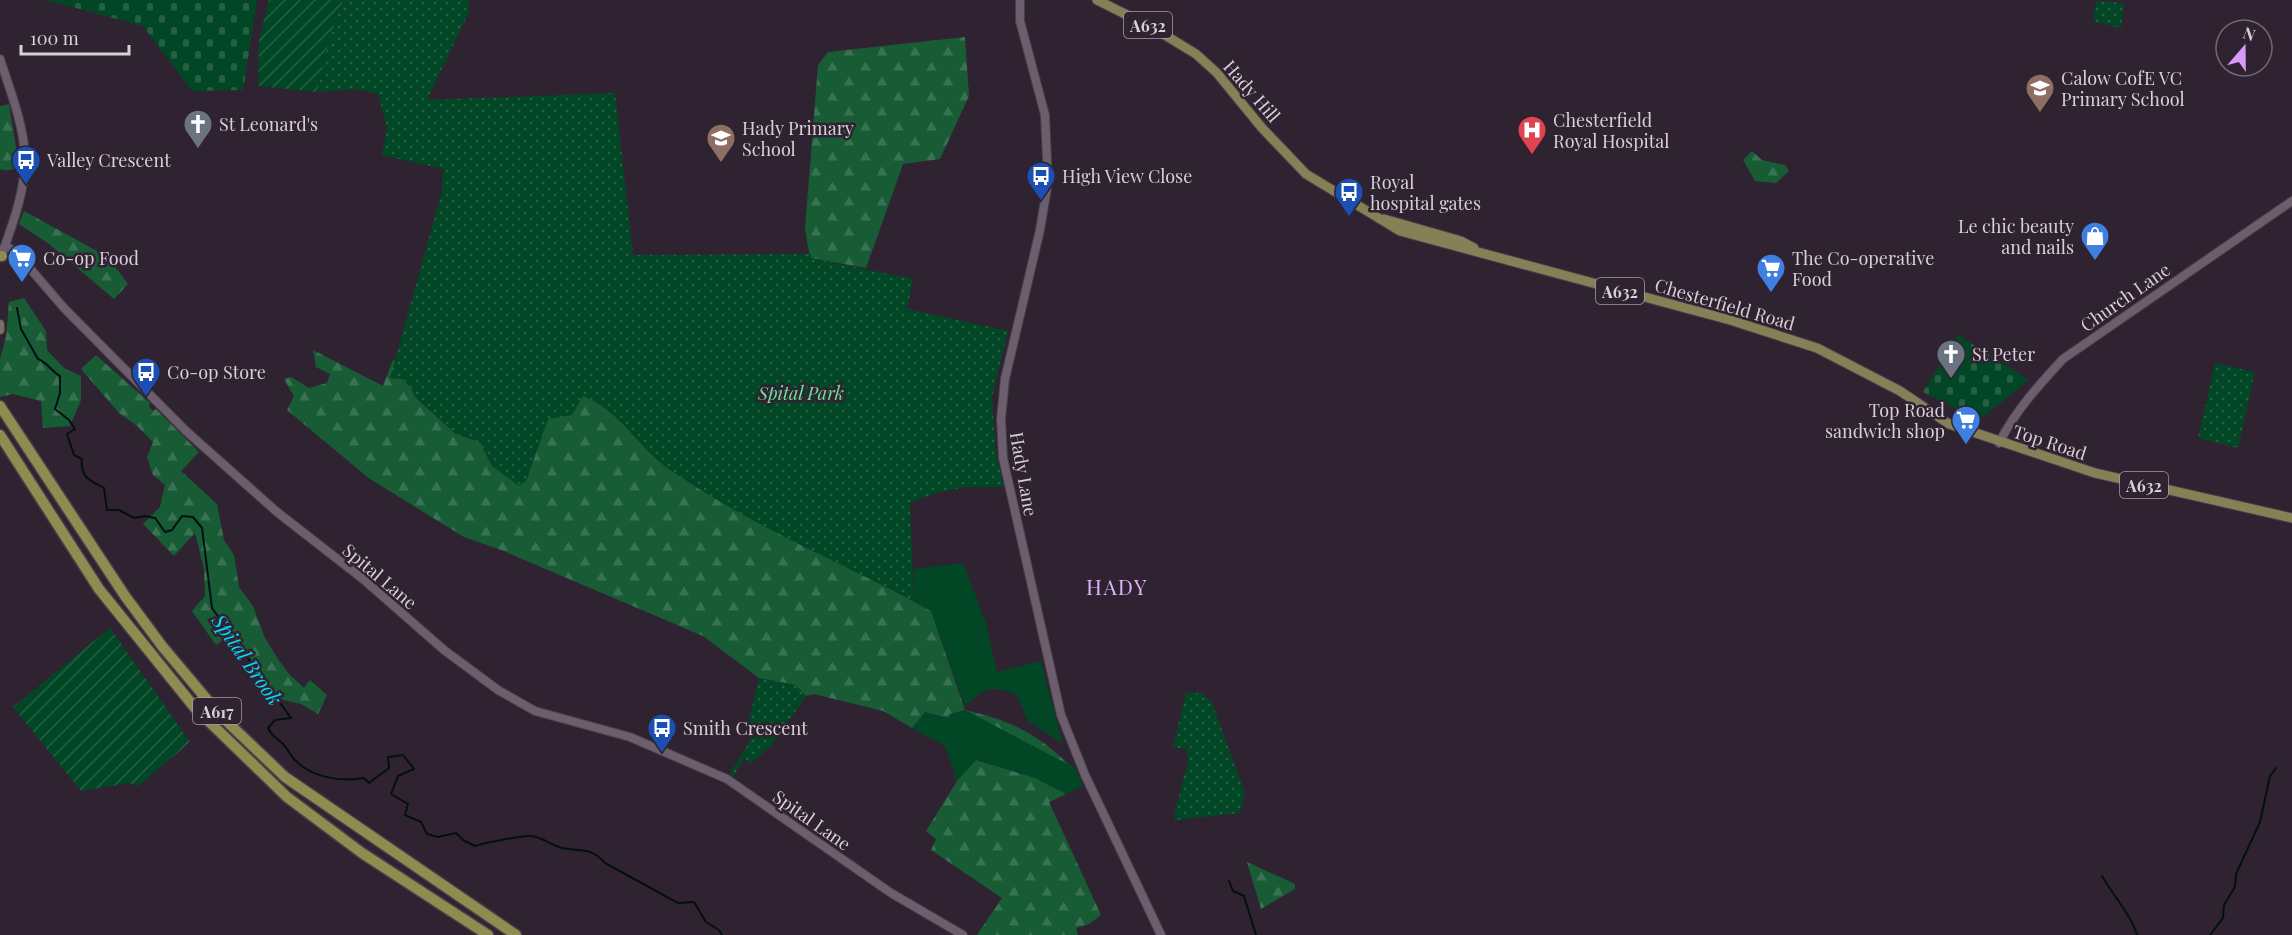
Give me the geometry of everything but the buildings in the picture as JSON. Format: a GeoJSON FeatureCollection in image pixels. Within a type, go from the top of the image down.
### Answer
{"type":"FeatureCollection","features":[{"type":"Feature","properties":{"kind":"highway","name":"A617"},"geometry":{"type":"LineString","coordinates":[[0,406],[125,596],[162,646],[219,714],[285,777],[328,809],[516,935]]}},
{"type":"Feature","properties":{"kind":"highway","name":"A617"},"geometry":{"type":"LineString","coordinates":[[0,435],[99,589],[195,708],[287,797],[362,853],[488,935]]}},
{"type":"Feature","properties":{"kind":"main road","name":"Hady Hill"},"geometry":{"type":"LineString","coordinates":[[1097,0],[1147,24],[1196,54],[1217,73],[1262,128],[1306,174],[1373,216],[1451,242]]}},
{"type":"Feature","properties":{"kind":"main road","name":"Chesterfield Road"},"geometry":{"type":"LineString","coordinates":[[1451,242],[1730,320],[1817,348]]}},
{"type":"Feature","properties":{"kind":"main road"},"geometry":{"type":"LineString","coordinates":[[0,324],[0,330]]}},
{"type":"Feature","properties":{"kind":"main road","name":"Top Road"},"geometry":{"type":"LineString","coordinates":[[1817,348],[1900,391],[1949,424],[1999,443],[2095,473],[2292,518]]}},
{"type":"Feature","properties":{"kind":"street","name":"Hady Lane"},"geometry":{"type":"LineString","coordinates":[[1020,0],[1020,21],[1045,115],[1049,164],[1040,230],[1005,379],[1001,418],[1003,458],[1061,715],[1085,775],[1161,935]]}},
{"type":"Feature","properties":{"kind":"street","name":"Spital Lane"},"geometry":{"type":"LineString","coordinates":[[0,60],[15,107],[25,154],[21,195],[2,255]]}},
{"type":"Feature","properties":{"kind":"street","name":"Church Lane"},"geometry":{"type":"LineString","coordinates":[[1999,443],[2011,420],[2032,391],[2063,359],[2292,201]]}},
{"type":"Feature","properties":{"kind":"street","name":"Spital Lane"},"geometry":{"type":"LineString","coordinates":[[2,255],[15,251],[64,309],[186,431],[277,512],[363,579],[444,650],[498,690],[535,711],[630,737],[727,779],[891,893],[963,935]]}},
{"type":"Feature","properties":{"kind":"green space"},"geometry":{"type":"Polygon","coordinates":[[[46,0],[257,0],[243,90],[192,91],[143,26],[46,0]]]}},
{"type":"Feature","properties":{"kind":"green space"},"geometry":{"type":"Polygon","coordinates":[[[269,0],[343,0],[329,40],[317,92],[258,86],[259,40],[269,0]]]}},
{"type":"Feature","properties":{"kind":"green space","name":"Spital Park"},"geometry":{"type":"Polygon","coordinates":[[[343,0],[469,0],[469,12],[427,100],[615,93],[633,255],[811,254],[811,258],[913,279],[907,309],[1008,331],[992,397],[996,453],[1004,487],[968,487],[939,492],[910,503],[914,601],[789,539],[698,488],[658,460],[607,410],[583,396],[572,415],[548,419],[526,481],[519,486],[492,466],[480,442],[456,434],[415,397],[411,387],[402,379],[390,378],[442,191],[443,169],[382,155],[387,128],[378,94],[354,89],[317,92],[329,40],[343,0]]]}},
{"type":"Feature","properties":{"kind":"green space"},"geometry":{"type":"Polygon","coordinates":[[[2096,1],[2124,3],[2121,28],[2093,21],[2096,1]]]}},
{"type":"Feature","properties":{"kind":"green space"},"geometry":{"type":"Polygon","coordinates":[[[965,37],[969,96],[940,159],[903,164],[866,268],[810,258],[805,229],[818,65],[828,52],[965,37]]]}},
{"type":"Feature","properties":{"kind":"green space"},"geometry":{"type":"Polygon","coordinates":[[[9,104],[19,165],[6,170],[0,169],[0,106],[9,104]]]}},
{"type":"Feature","properties":{"kind":"green space"},"geometry":{"type":"Polygon","coordinates":[[[1752,151],[1762,160],[1785,165],[1789,171],[1776,183],[1755,181],[1743,160],[1752,151]]]}},
{"type":"Feature","properties":{"kind":"green space"},"geometry":{"type":"Polygon","coordinates":[[[24,211],[108,257],[128,284],[114,299],[49,244],[19,224],[24,211]]]}},
{"type":"Feature","properties":{"kind":"green space"},"geometry":{"type":"Polygon","coordinates":[[[24,298],[46,331],[47,350],[64,368],[81,376],[81,400],[70,426],[43,428],[41,401],[13,394],[0,397],[0,359],[6,337],[9,302],[24,298]]]}},
{"type":"Feature","properties":{"kind":"green space"},"geometry":{"type":"Polygon","coordinates":[[[1958,335],[2029,380],[1979,420],[1923,392],[1958,335]]]}},
{"type":"Feature","properties":{"kind":"green space"},"geometry":{"type":"Polygon","coordinates":[[[313,350],[383,386],[393,360],[396,361],[390,378],[402,379],[411,387],[415,397],[456,434],[480,442],[492,466],[526,481],[548,418],[583,396],[596,402],[618,419],[658,460],[700,489],[765,526],[931,611],[965,710],[950,714],[948,718],[925,712],[912,728],[883,711],[814,694],[806,696],[795,685],[759,678],[703,636],[501,550],[464,537],[370,479],[287,410],[294,396],[284,379],[291,377],[309,388],[327,383],[330,374],[316,367],[313,350]]]}},
{"type":"Feature","properties":{"kind":"green space"},"geometry":{"type":"Polygon","coordinates":[[[96,355],[150,403],[149,407],[153,411],[156,409],[199,452],[181,471],[217,504],[224,540],[234,555],[239,587],[253,606],[265,638],[278,659],[289,674],[304,688],[310,680],[327,695],[318,714],[301,704],[276,698],[233,633],[216,645],[192,611],[205,596],[204,569],[195,533],[174,556],[143,524],[160,507],[165,485],[153,475],[147,457],[153,442],[119,413],[81,369],[96,355]]]}},
{"type":"Feature","properties":{"kind":"green space"},"geometry":{"type":"Polygon","coordinates":[[[2215,363],[2255,372],[2238,448],[2198,438],[2215,363]]]}},
{"type":"Feature","properties":{"kind":"green space"},"geometry":{"type":"Polygon","coordinates":[[[963,563],[986,623],[997,672],[1041,661],[1063,744],[1028,721],[1017,695],[1001,690],[989,690],[978,695],[965,706],[931,611],[914,601],[914,569],[963,563]]]}},
{"type":"Feature","properties":{"kind":"green space"},"geometry":{"type":"Polygon","coordinates":[[[110,628],[190,742],[138,786],[129,783],[81,791],[13,707],[110,628]]]}},
{"type":"Feature","properties":{"kind":"green space"},"geometry":{"type":"Polygon","coordinates":[[[759,678],[795,685],[806,696],[771,746],[751,763],[744,758],[733,777],[729,775],[750,741],[747,729],[759,678]]]}},
{"type":"Feature","properties":{"kind":"green space"},"geometry":{"type":"Polygon","coordinates":[[[1186,693],[1202,693],[1212,703],[1245,793],[1240,813],[1175,820],[1174,815],[1188,762],[1186,749],[1173,747],[1186,693]]]}},
{"type":"Feature","properties":{"kind":"green space"},"geometry":{"type":"Polygon","coordinates":[[[965,710],[1075,767],[1083,786],[1066,794],[1035,778],[977,760],[957,781],[945,746],[912,728],[925,712],[947,718],[950,714],[965,710]]]}},
{"type":"Feature","properties":{"kind":"green space"},"geometry":{"type":"Polygon","coordinates":[[[965,710],[995,718],[1022,729],[1045,744],[1069,765],[965,710]]]}},
{"type":"Feature","properties":{"kind":"green space"},"geometry":{"type":"Polygon","coordinates":[[[976,760],[1035,778],[1066,794],[1049,802],[1101,915],[1089,924],[1076,928],[1078,935],[977,935],[1002,898],[931,850],[936,839],[926,831],[957,781],[976,760]]]}},
{"type":"Feature","properties":{"kind":"green space"},"geometry":{"type":"Polygon","coordinates":[[[1247,862],[1295,884],[1295,889],[1261,909],[1247,862]]]}},
{"type":"Feature","properties":{"kind":"waterway","name":"Spital Brook"},"geometry":{"type":"LineString","coordinates":[[17,308],[21,329],[38,359],[60,376],[60,393],[55,409],[69,420],[75,429],[67,434],[74,455],[82,459],[84,474],[104,488],[107,510],[119,510],[134,518],[145,516],[155,518],[165,532],[172,530],[182,516],[193,517],[202,528],[212,608],[291,718],[275,720],[268,728],[301,765],[309,771],[327,777],[364,778],[369,783],[389,768],[388,757],[403,755],[414,769],[398,776],[391,794],[408,804],[405,815],[421,822],[427,834],[438,837],[456,833],[463,840],[475,846],[531,836],[562,848],[590,852],[605,863],[678,903],[694,902],[706,922],[719,930],[722,935]]}},
{"type":"Feature","properties":{"kind":"waterway"},"geometry":{"type":"LineString","coordinates":[[2210,935],[2223,918],[2224,905],[2235,887],[2236,874],[2260,822],[2270,776],[2276,768]]}},
{"type":"Feature","properties":{"kind":"waterway"},"geometry":{"type":"LineString","coordinates":[[2102,876],[2137,935]]}},
{"type":"Feature","properties":{"kind":"waterway"},"geometry":{"type":"LineString","coordinates":[[1229,881],[1233,891],[1244,896],[1256,935]]}},
{"type":"Feature","properties":{"kind":"place","name":"Calow CofE VC Primary School"},"geometry":{"type":"Point","coordinates":[2040,114]}},
{"type":"Feature","properties":{"kind":"place","name":"St Leonard's"},"geometry":{"type":"Point","coordinates":[198,150]}},
{"type":"Feature","properties":{"kind":"place","name":"Chesterfield Royal Hospital"},"geometry":{"type":"Point","coordinates":[1532,156]}},
{"type":"Feature","properties":{"kind":"place","name":"Hady Primary School"},"geometry":{"type":"Point","coordinates":[721,164]}},
{"type":"Feature","properties":{"kind":"place","name":"Valley Crescent"},"geometry":{"type":"Point","coordinates":[26,186]}},
{"type":"Feature","properties":{"kind":"place","name":"High View Close"},"geometry":{"type":"Point","coordinates":[1041,202]}},
{"type":"Feature","properties":{"kind":"place","name":"Royal hospital gates"},"geometry":{"type":"Point","coordinates":[1349,218]}},
{"type":"Feature","properties":{"kind":"place","name":"Le chic beauty and nails"},"geometry":{"type":"Point","coordinates":[2095,262]}},
{"type":"Feature","properties":{"kind":"place","name":"Co-op Food"},"geometry":{"type":"Point","coordinates":[22,284]}},
{"type":"Feature","properties":{"kind":"place","name":"The Co-operative Food"},"geometry":{"type":"Point","coordinates":[1771,294]}},
{"type":"Feature","properties":{"kind":"place","name":"St Peter"},"geometry":{"type":"Point","coordinates":[1951,380]}},
{"type":"Feature","properties":{"kind":"place","name":"Co-op Store"},"geometry":{"type":"Point","coordinates":[146,398]}},
{"type":"Feature","properties":{"kind":"place","name":"Top Road sandwich shop"},"geometry":{"type":"Point","coordinates":[1966,446]}},
{"type":"Feature","properties":{"kind":"place","name":"Smith Crescent"},"geometry":{"type":"Point","coordinates":[662,754]}},
{"type":"Feature","properties":{"kind":"district","name":"HADY"},"geometry":{"type":"Point","coordinates":[1117,586]}}]}
